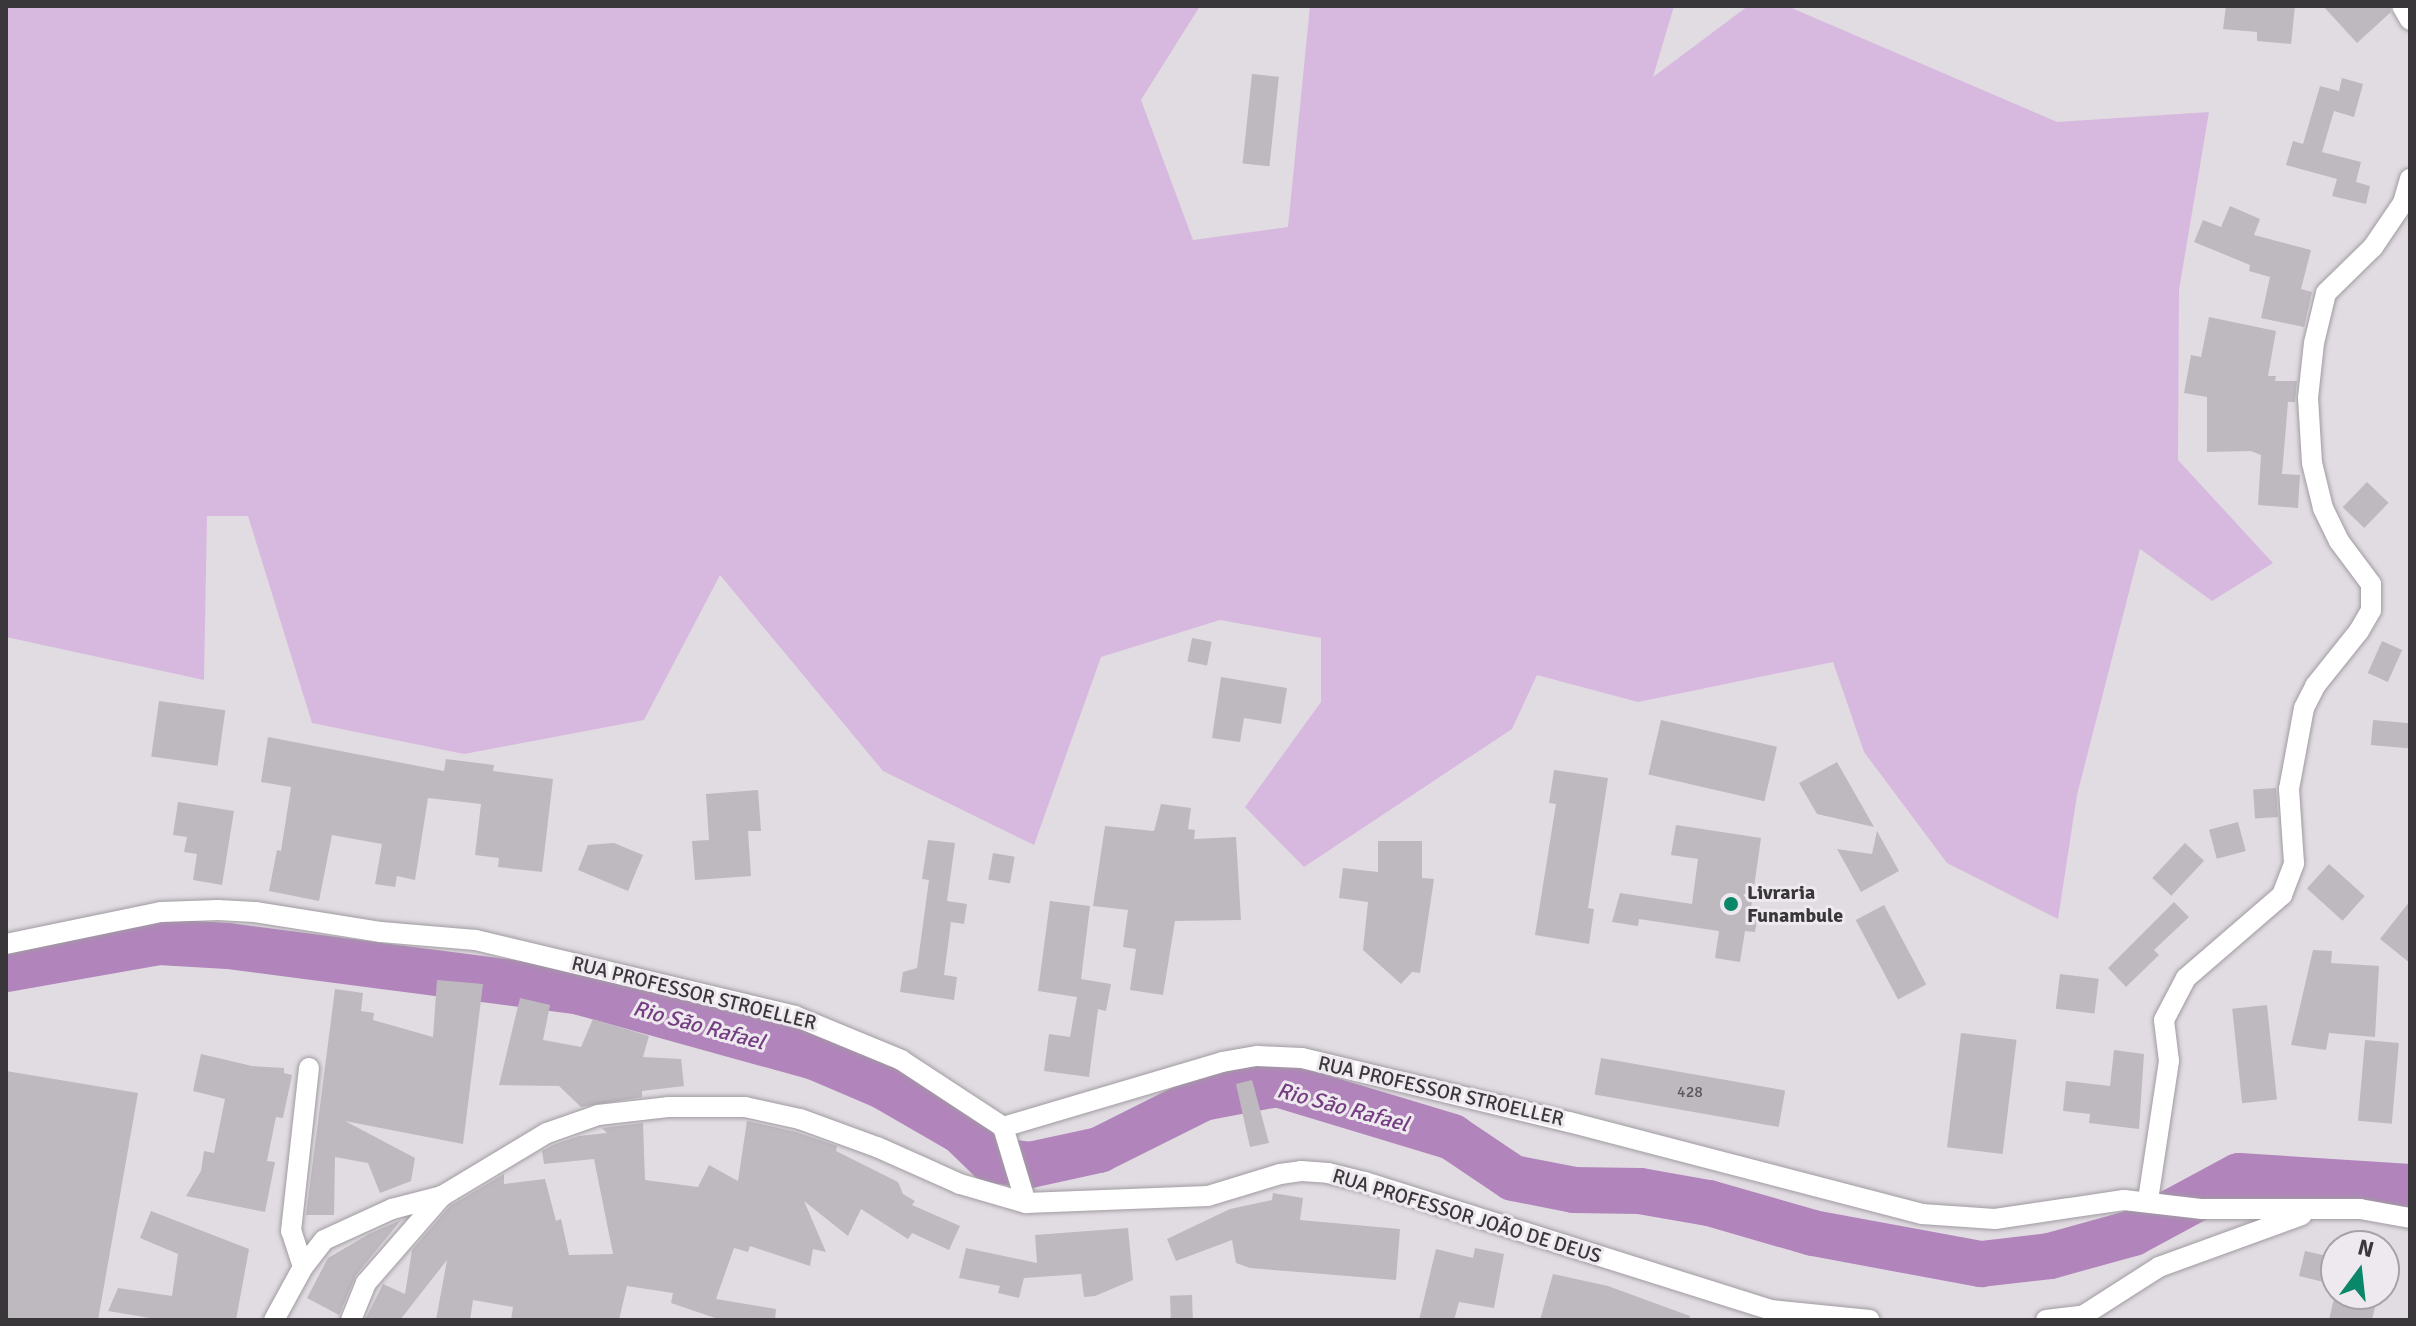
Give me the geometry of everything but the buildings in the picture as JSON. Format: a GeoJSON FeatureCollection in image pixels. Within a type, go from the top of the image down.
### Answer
{"type":"FeatureCollection","features":[{"type":"Feature","properties":{"kind":"street"},"geometry":{"type":"LineString","coordinates":[[2402,6],[2410,20]]}},
{"type":"Feature","properties":{"kind":"street"},"geometry":{"type":"LineString","coordinates":[[2154,1201],[2169,1061],[2164,1020],[2186,978],[2282,895],[2294,863],[2289,789],[2304,708],[2315,686],[2359,631],[2371,610],[2371,584],[2339,541],[2323,508],[2312,463],[2308,398],[2314,343],[2326,293],[2373,247],[2403,203],[2410,179]]}},
{"type":"Feature","properties":{"kind":"street","name":"RUA PROFESSOR STROELLER"},"geometry":{"type":"LineString","coordinates":[[6,944],[161,912],[218,910],[255,912],[381,932],[476,940],[795,1016],[901,1060],[1003,1127],[1222,1062],[1257,1056],[1302,1058],[1569,1122],[1922,1214],[1995,1219],[2075,1205],[2154,1201],[2202,1209],[2360,1209],[2410,1218]]}},
{"type":"Feature","properties":{"kind":"street"},"geometry":{"type":"LineString","coordinates":[[303,1267],[291,1231],[309,1068]]}},
{"type":"Feature","properties":{"kind":"street","name":"RUA PROFESSOR JOÃO DE DEUS"},"geometry":{"type":"LineString","coordinates":[[274,1320],[303,1267],[324,1240],[392,1209],[442,1196],[547,1133],[598,1115],[668,1107],[745,1107],[800,1119],[877,1147],[960,1184],[1026,1203],[1208,1196],[1280,1174],[1301,1171],[1328,1173],[1770,1310],[1870,1320]]}},
{"type":"Feature","properties":{"kind":"street"},"geometry":{"type":"LineString","coordinates":[[1003,1127],[1026,1203]]}},
{"type":"Feature","properties":{"kind":"street"},"geometry":{"type":"LineString","coordinates":[[351,1320],[366,1283],[442,1196]]}},
{"type":"Feature","properties":{"kind":"street"},"geometry":{"type":"LineString","coordinates":[[2046,1320],[2084,1315],[2159,1267],[2317,1209]]}},
{"type":"Feature","properties":{"kind":"shaded area"},"geometry":{"type":"Polygon","coordinates":[[[6,6],[1200,6],[1141,100],[1193,240],[1288,227],[1310,6],[1674,6],[1653,77],[1748,6],[1787,6],[2057,122],[2209,112],[2179,290],[2178,460],[2273,563],[2212,601],[2140,549],[2077,795],[2058,919],[1947,863],[1864,752],[1833,662],[1638,702],[1537,675],[1512,729],[1304,867],[1245,807],[1321,702],[1321,638],[1220,620],[1101,657],[1034,845],[883,771],[720,575],[644,720],[464,754],[312,723],[248,516],[207,516],[204,680],[6,637],[6,6]]]}},
{"type":"Feature","properties":{"kind":"waterway","name":"Rio São Rafael"},"geometry":{"type":"LineString","coordinates":[[6,969],[159,942],[228,946],[580,992],[815,1057],[883,1086],[961,1131],[991,1160],[1030,1165],[1099,1150],[1203,1098],[1277,1084],[1452,1137],[1513,1178],[1574,1190],[1640,1191],[1709,1203],[1813,1233],[1981,1264],[2050,1256],[2133,1233],[2239,1176],[2410,1187]]}},
{"type":"Feature","properties":{"kind":"place","name":"Livraria Funambule"},"geometry":{"type":"Point","coordinates":[1731,904]}}]}
